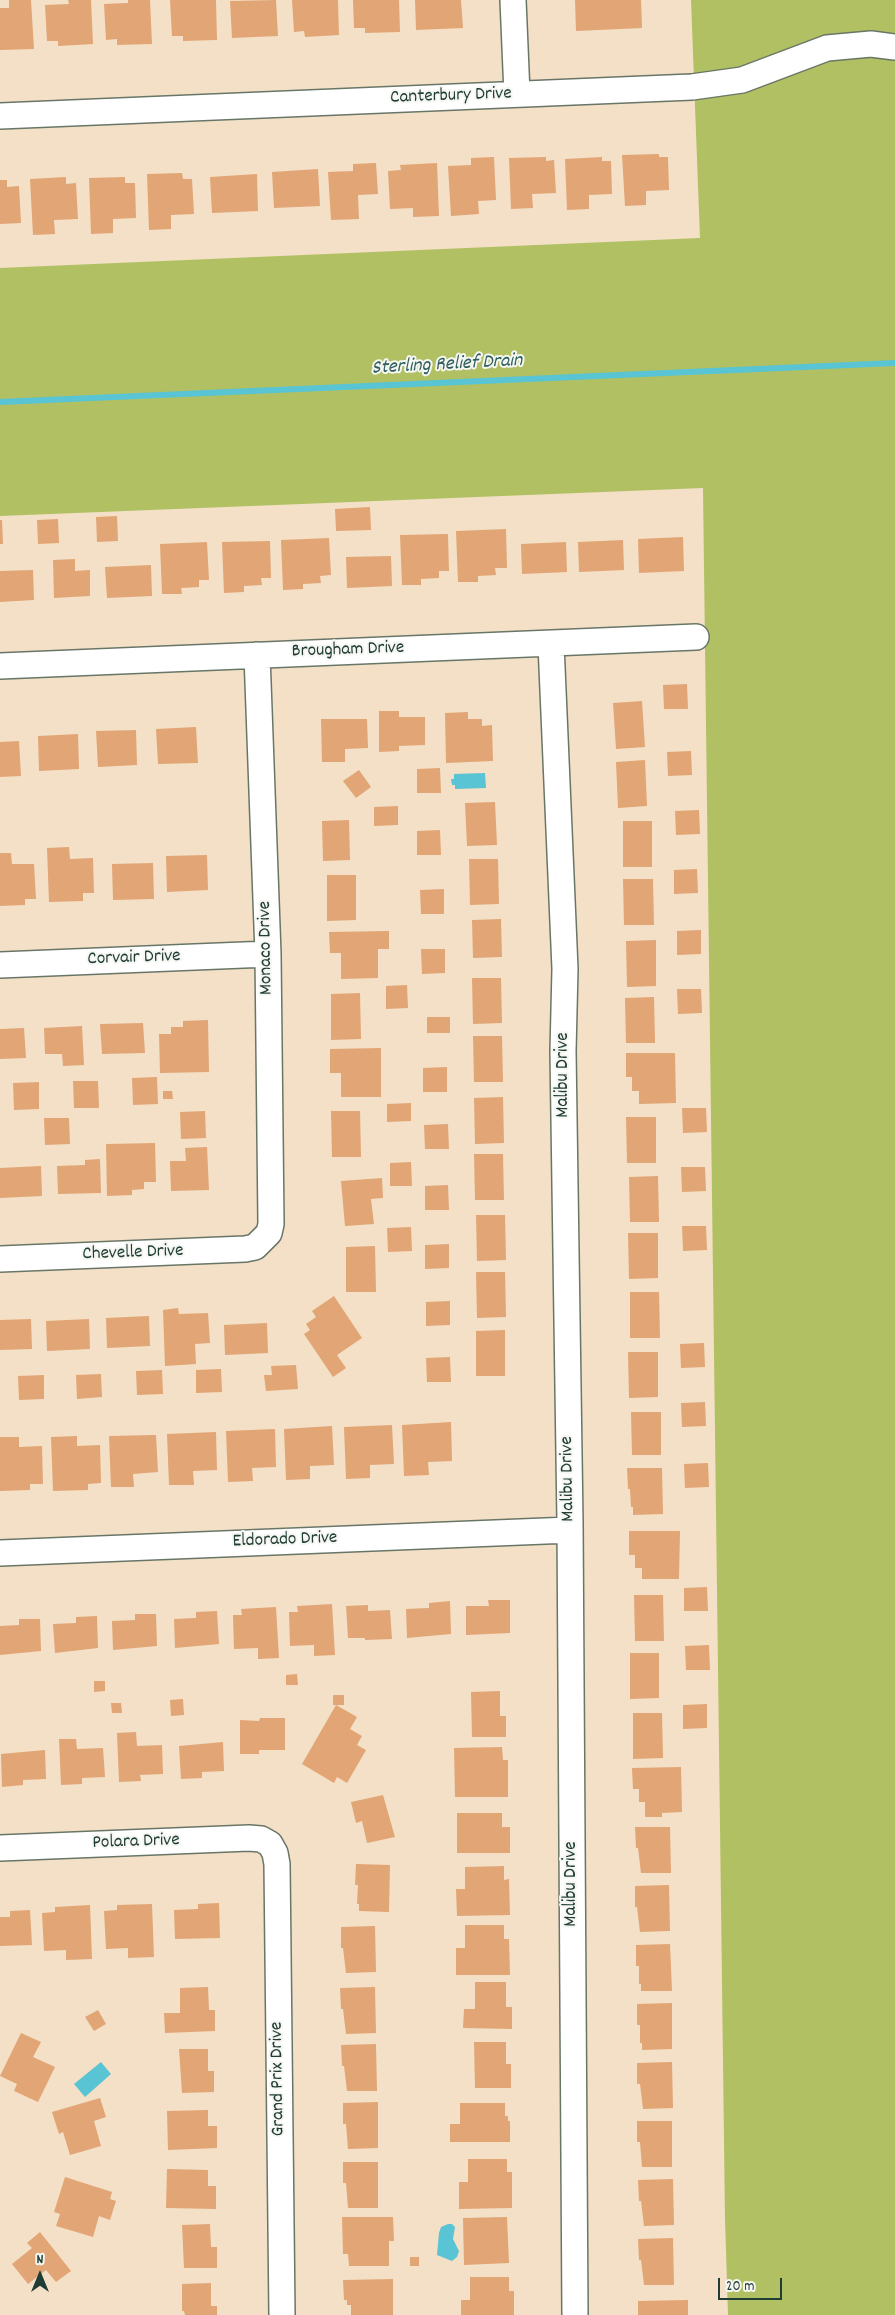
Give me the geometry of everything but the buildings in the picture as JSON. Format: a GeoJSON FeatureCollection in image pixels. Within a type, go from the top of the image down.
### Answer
{"type":"FeatureCollection","features":[{"type":"Feature","properties":{"kind":"street"},"geometry":{"type":"LineString","coordinates":[[513,0],[517,94]]}},
{"type":"Feature","properties":{"kind":"street","name":"Canterbury Drive"},"geometry":{"type":"LineString","coordinates":[[0,116],[719,84],[742,80],[827,48],[871,44],[895,47]]}},
{"type":"Feature","properties":{"kind":"street","name":"Brougham Drive"},"geometry":{"type":"LineString","coordinates":[[0,666],[696,637]]}},
{"type":"Feature","properties":{"kind":"street","name":"Malibu Drive"},"geometry":{"type":"LineString","coordinates":[[551,644],[565,969],[564,1051],[570,1530],[575,2315]]}},
{"type":"Feature","properties":{"kind":"street","name":"Monaco Drive"},"geometry":{"type":"LineString","coordinates":[[257,655],[268,954],[271,1224],[264,1240]]}},
{"type":"Feature","properties":{"kind":"street","name":"Corvair Drive"},"geometry":{"type":"LineString","coordinates":[[0,965],[268,954]]}},
{"type":"Feature","properties":{"kind":"street","name":"Chevelle Drive"},"geometry":{"type":"LineString","coordinates":[[0,1259],[246,1249],[255,1247],[264,1240]]}},
{"type":"Feature","properties":{"kind":"street","name":"Eldorado Drive"},"geometry":{"type":"LineString","coordinates":[[0,1553],[570,1530]]}},
{"type":"Feature","properties":{"kind":"street","name":"Polara Drive"},"geometry":{"type":"LineString","coordinates":[[0,1848],[250,1838],[261,1839],[270,1844]]}},
{"type":"Feature","properties":{"kind":"street","name":"Grand Prix Drive"},"geometry":{"type":"LineString","coordinates":[[270,1844],[275,1853],[277,1864],[282,2315]]}},
{"type":"Feature","properties":{"kind":"green space"},"geometry":{"type":"Polygon","coordinates":[[[691,0],[895,0],[895,2315],[728,2315],[725,2218],[703,488],[0,516],[0,268],[700,238],[691,0]]]}},
{"type":"Feature","properties":{"kind":"water"},"geometry":{"type":"Polygon","coordinates":[[[485,773],[486,788],[455,789],[455,785],[452,785],[451,779],[454,779],[454,774],[485,773]]]}},
{"type":"Feature","properties":{"kind":"water"},"geometry":{"type":"Polygon","coordinates":[[[101,2062],[111,2074],[85,2097],[74,2084],[101,2062]]]}},
{"type":"Feature","properties":{"kind":"water"},"geometry":{"type":"Polygon","coordinates":[[[452,2224],[455,2227],[453,2239],[459,2251],[457,2257],[452,2261],[437,2255],[441,2227],[452,2224]]]}},
{"type":"Feature","properties":{"kind":"waterway","name":"Sterling Relief Drain"},"geometry":{"type":"LineString","coordinates":[[0,402],[895,363]]}}]}
